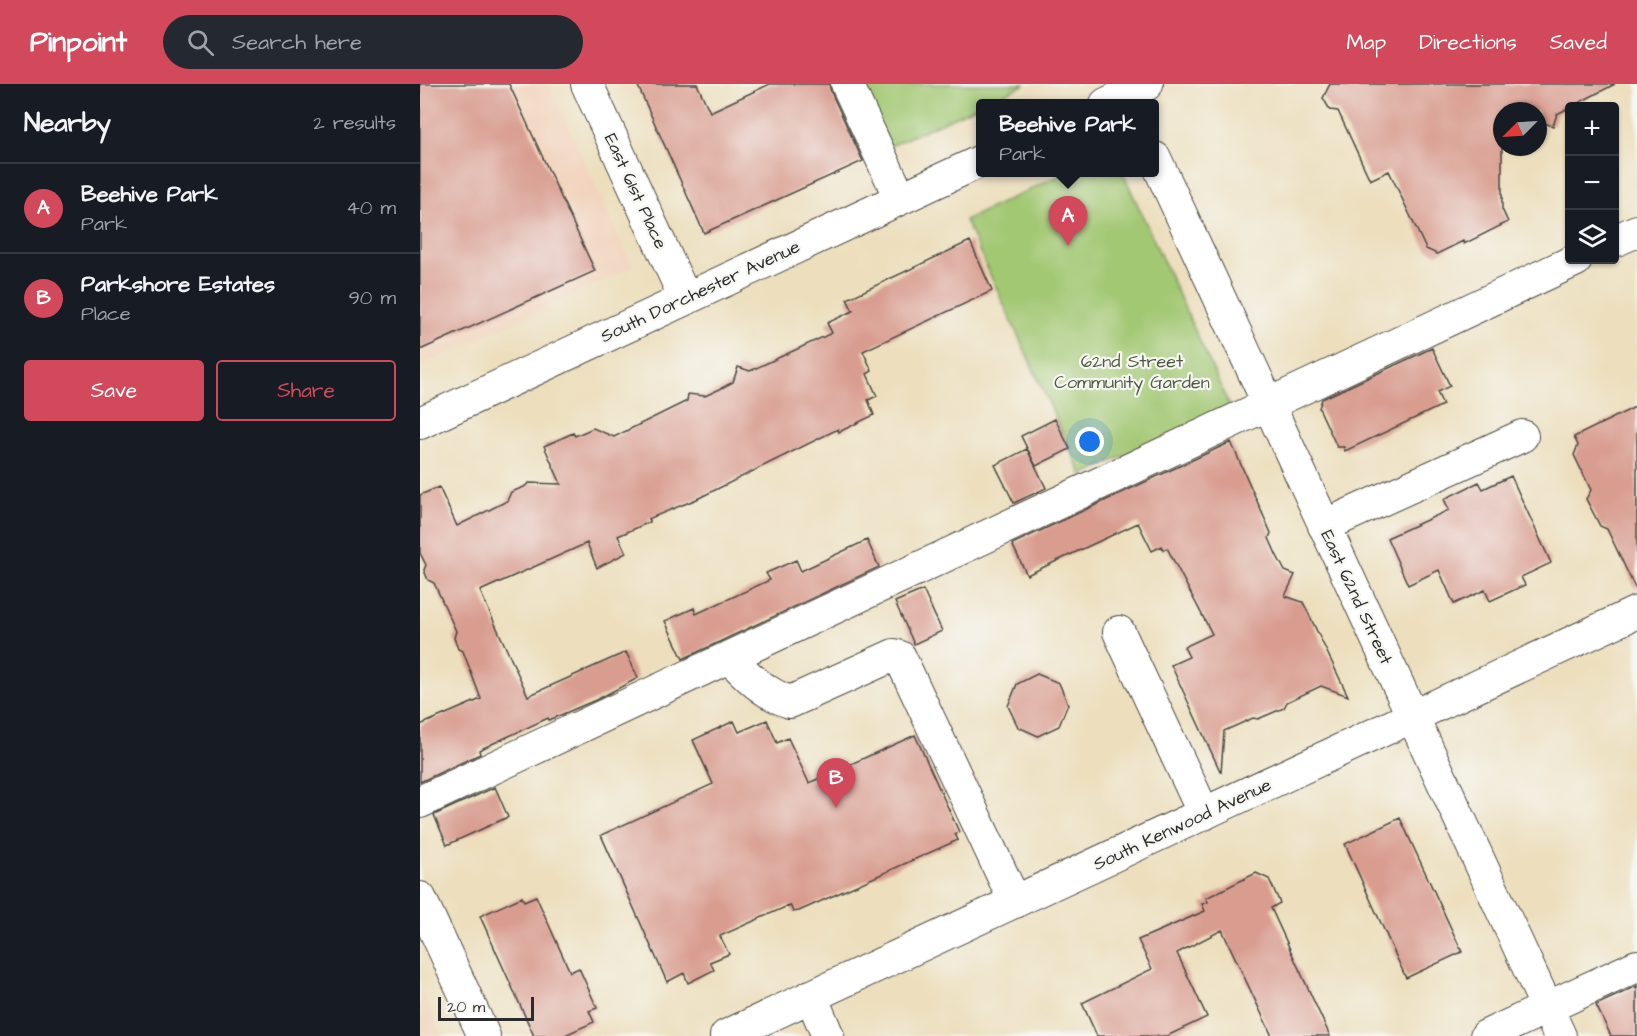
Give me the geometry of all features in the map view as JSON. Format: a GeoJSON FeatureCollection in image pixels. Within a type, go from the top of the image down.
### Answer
{"type":"FeatureCollection","features":[{"type":"Feature","properties":{"kind":"street","name":"East 61st Place"},"geometry":{"type":"LineString","coordinates":[[587,84],[685,298]]}},
{"type":"Feature","properties":{"kind":"street"},"geometry":{"type":"LineString","coordinates":[[847,84],[900,198]]}},
{"type":"Feature","properties":{"kind":"street","name":"South Dorchester Avenue"},"geometry":{"type":"LineString","coordinates":[[420,423],[976,163]]}},
{"type":"Feature","properties":{"kind":"street","name":"East 62nd Street"},"geometry":{"type":"LineString","coordinates":[[1159,167],[1560,1036]]}},
{"type":"Feature","properties":{"kind":"street"},"geometry":{"type":"LineString","coordinates":[[1619,239],[1637,231]]}},
{"type":"Feature","properties":{"kind":"street"},"geometry":{"type":"LineString","coordinates":[[420,802],[1568,264]]}},
{"type":"Feature","properties":{"kind":"street"},"geometry":{"type":"LineString","coordinates":[[1324,526],[1522,436]]}},
{"type":"Feature","properties":{"kind":"street","name":"South Kenwood Avenue"},"geometry":{"type":"LineString","coordinates":[[726,1036],[1637,612]]}},
{"type":"Feature","properties":{"kind":"street"},"geometry":{"type":"LineString","coordinates":[[1119,632],[1204,814]]}},
{"type":"Feature","properties":{"kind":"street"},"geometry":{"type":"LineString","coordinates":[[729,657],[751,680],[777,698],[790,702],[894,654],[900,657],[1015,902]]}},
{"type":"Feature","properties":{"kind":"street"},"geometry":{"type":"LineString","coordinates":[[420,898],[484,1036]]}},
{"type":"Feature","properties":{"kind":"street"},"geometry":{"type":"LineString","coordinates":[[1486,1036],[1637,966]]}},
{"type":"Feature","properties":{"kind":"street"},"geometry":{"type":"LineString","coordinates":[[812,996],[828,1036]]}},
{"type":"Feature","properties":{"kind":"shaded area"},"geometry":{"type":"Polygon","coordinates":[[[420,84],[549,84],[633,267],[420,366],[420,84]]]}},
{"type":"Feature","properties":{"kind":"shaded area"},"geometry":{"type":"Polygon","coordinates":[[[420,988],[442,1036],[420,1036],[420,988]]]}},
{"type":"Feature","properties":{"kind":"green space"},"geometry":{"type":"Polygon","coordinates":[[[860,84],[1026,84],[993,99],[976,99],[976,107],[888,147],[860,84]]]}},
{"type":"Feature","properties":{"kind":"green space","name":"62nd Street Community Garden"},"geometry":{"type":"Polygon","coordinates":[[[1056,177],[1125,177],[1230,407],[1082,475],[965,220],[1056,177]]]}},
{"type":"Feature","properties":{"kind":"building"},"geometry":{"type":"Polygon","coordinates":[[[420,84],[509,84],[595,271],[420,350],[420,84]]]}},
{"type":"Feature","properties":{"kind":"building"},"geometry":{"type":"Polygon","coordinates":[[[637,84],[697,84],[710,112],[770,84],[829,84],[863,161],[704,233],[637,84]]]}},
{"type":"Feature","properties":{"kind":"building"},"geometry":{"type":"Polygon","coordinates":[[[1330,84],[1615,84],[1580,102],[1565,102],[1565,110],[1557,114],[1553,126],[1547,124],[1547,102],[1493,102],[1493,156],[1502,156],[1502,209],[1508,222],[1464,244],[1463,241],[1437,254],[1426,249],[1389,171],[1370,180],[1338,111],[1330,110],[1323,98],[1330,84]]]}},
{"type":"Feature","properties":{"kind":"building"},"geometry":{"type":"Polygon","coordinates":[[[970,241],[992,291],[863,351],[872,371],[867,374],[877,396],[868,400],[874,415],[839,432],[838,429],[697,499],[648,519],[650,522],[618,536],[626,553],[597,568],[587,543],[480,591],[528,696],[626,652],[638,678],[598,699],[549,720],[548,718],[479,750],[480,754],[420,782],[420,725],[481,699],[463,651],[458,649],[454,638],[456,631],[434,583],[428,580],[424,570],[426,565],[420,553],[420,495],[439,487],[457,526],[507,501],[511,492],[529,483],[561,484],[544,446],[573,433],[575,436],[593,428],[614,437],[687,401],[688,394],[705,396],[720,389],[733,382],[738,367],[750,371],[832,333],[827,323],[853,311],[847,299],[970,241]]]}},
{"type":"Feature","properties":{"kind":"building"},"geometry":{"type":"Polygon","coordinates":[[[1432,348],[1450,386],[1437,392],[1443,405],[1345,451],[1344,447],[1337,447],[1319,408],[1322,399],[1432,348]]]}},
{"type":"Feature","properties":{"kind":"building"},"geometry":{"type":"Polygon","coordinates":[[[1637,406],[1637,592],[1607,529],[1600,526],[1586,499],[1591,490],[1574,455],[1578,445],[1574,437],[1637,406]]]}},
{"type":"Feature","properties":{"kind":"building"},"geometry":{"type":"Polygon","coordinates":[[[1055,419],[1070,449],[1036,466],[1021,436],[1055,419]]]}},
{"type":"Feature","properties":{"kind":"building"},"geometry":{"type":"Polygon","coordinates":[[[1231,442],[1271,533],[1269,538],[1276,554],[1285,571],[1295,575],[1285,596],[1303,602],[1348,696],[1321,686],[1287,702],[1284,708],[1224,731],[1221,773],[1171,665],[1189,657],[1184,647],[1212,634],[1167,548],[1163,550],[1162,546],[1152,551],[1138,523],[1027,575],[1012,544],[1231,442]]]}},
{"type":"Feature","properties":{"kind":"building"},"geometry":{"type":"Polygon","coordinates":[[[1027,449],[1046,488],[1014,503],[995,465],[1027,449]]]}},
{"type":"Feature","properties":{"kind":"building"},"geometry":{"type":"Polygon","coordinates":[[[1511,476],[1551,563],[1521,577],[1525,585],[1490,601],[1485,590],[1454,604],[1439,570],[1408,585],[1387,538],[1449,510],[1444,499],[1479,482],[1483,489],[1511,476]]]}},
{"type":"Feature","properties":{"kind":"building"},"geometry":{"type":"Polygon","coordinates":[[[867,540],[879,567],[683,659],[665,621],[694,608],[696,614],[770,580],[766,573],[796,560],[801,571],[867,540]]]}},
{"type":"Feature","properties":{"kind":"building"},"geometry":{"type":"Polygon","coordinates":[[[923,590],[942,631],[914,644],[895,602],[923,590]]]}},
{"type":"Feature","properties":{"kind":"building"},"geometry":{"type":"Polygon","coordinates":[[[1037,674],[1059,683],[1068,704],[1059,726],[1038,736],[1018,727],[1008,706],[1017,684],[1037,674]]]}},
{"type":"Feature","properties":{"kind":"building"},"geometry":{"type":"Polygon","coordinates":[[[767,720],[777,743],[788,738],[809,783],[915,735],[959,832],[955,834],[958,840],[799,911],[793,912],[790,905],[720,936],[729,954],[710,962],[714,970],[688,983],[684,973],[667,982],[601,835],[713,784],[693,740],[734,721],[739,732],[767,720]]]}},
{"type":"Feature","properties":{"kind":"building"},"geometry":{"type":"Polygon","coordinates":[[[495,787],[508,817],[447,845],[434,815],[495,787]]]}},
{"type":"Feature","properties":{"kind":"building"},"geometry":{"type":"Polygon","coordinates":[[[1400,818],[1462,952],[1406,978],[1345,844],[1400,818]]]}},
{"type":"Feature","properties":{"kind":"building"},"geometry":{"type":"Polygon","coordinates":[[[1256,873],[1269,879],[1280,903],[1271,908],[1330,1036],[1272,1036],[1222,930],[1177,953],[1207,1017],[1167,1036],[1097,1036],[1082,1003],[1152,969],[1138,940],[1205,911],[1202,904],[1208,902],[1206,898],[1256,873]]]}},
{"type":"Feature","properties":{"kind":"building"},"geometry":{"type":"Polygon","coordinates":[[[536,896],[570,972],[579,968],[597,1008],[589,1011],[594,1022],[563,1036],[534,1036],[480,916],[522,897],[524,901],[536,896]]]}},
{"type":"Feature","properties":{"kind":"building"},"geometry":{"type":"Polygon","coordinates":[[[1637,986],[1637,1036],[1611,1036],[1596,1005],[1637,986]]]}},
{"type":"Feature","properties":{"kind":"place","name":"Beehive Park"},"geometry":{"type":"Point","coordinates":[1068,246]}},
{"type":"Feature","properties":{"kind":"place","name":"Parkshore Estates"},"geometry":{"type":"Point","coordinates":[836,808]}}]}
